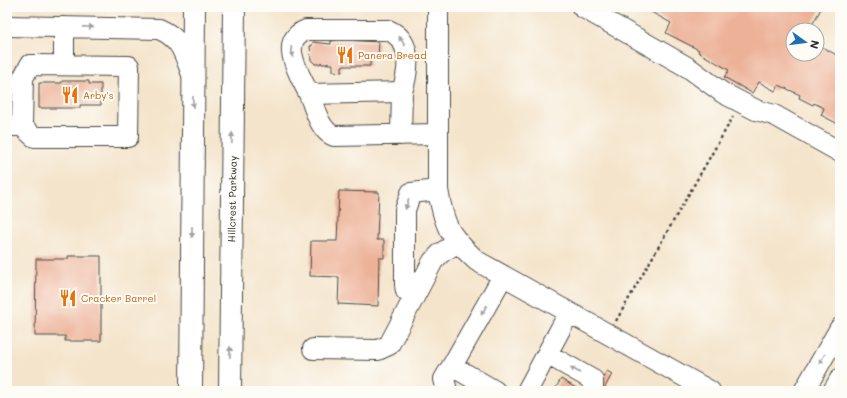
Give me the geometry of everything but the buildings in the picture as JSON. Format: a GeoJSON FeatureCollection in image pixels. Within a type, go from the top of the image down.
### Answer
{"type":"FeatureCollection","features":[{"type":"Feature","properties":{"kind":"main road"},"geometry":{"type":"LineString","coordinates":[[191,391],[194,7]]}},
{"type":"Feature","properties":{"kind":"main road","name":"Hillcrest Parkway"},"geometry":{"type":"LineString","coordinates":[[230,391],[234,7]]}},
{"type":"Feature","properties":{"kind":"street"},"geometry":{"type":"LineString","coordinates":[[438,7],[438,190],[443,218],[457,243],[477,261],[706,390]]}},
{"type":"Feature","properties":{"kind":"street"},"geometry":{"type":"LineString","coordinates":[[582,7],[689,68],[723,93],[756,110],[774,115],[840,152]]}},
{"type":"Feature","properties":{"kind":"street"},"geometry":{"type":"LineString","coordinates":[[7,26],[160,29],[171,34],[178,41],[193,78]]}},
{"type":"Feature","properties":{"kind":"street"},"geometry":{"type":"LineString","coordinates":[[64,27],[64,65]]}},
{"type":"Feature","properties":{"kind":"street"},"geometry":{"type":"LineString","coordinates":[[401,135],[402,92],[406,80],[406,53],[405,44],[396,33],[388,30],[306,30],[298,33],[293,39],[291,46],[292,56],[323,128],[327,133],[334,136],[401,135],[438,134]]}},
{"type":"Feature","properties":{"kind":"street"},"geometry":{"type":"LineString","coordinates":[[30,65],[64,65],[129,66],[128,137],[34,136],[15,126],[23,78],[30,65]]}},
{"type":"Feature","properties":{"kind":"street"},"geometry":{"type":"LineString","coordinates":[[23,78],[113,78],[121,84],[120,137]]}},
{"type":"Feature","properties":{"kind":"street"},"geometry":{"type":"LineString","coordinates":[[309,94],[402,92]]}},
{"type":"Feature","properties":{"kind":"street"},"geometry":{"type":"LineString","coordinates":[[414,298],[406,292],[405,285],[404,210],[411,193],[438,190]]}},
{"type":"Feature","properties":{"kind":"street"},"geometry":{"type":"LineString","coordinates":[[313,349],[384,349],[389,345],[433,261],[441,253],[457,243]]}},
{"type":"Feature","properties":{"kind":"street"},"geometry":{"type":"LineString","coordinates":[[447,391],[444,379],[503,276]]}},
{"type":"Feature","properties":{"kind":"street"},"geometry":{"type":"LineString","coordinates":[[527,391],[569,313]]}},
{"type":"Feature","properties":{"kind":"street"},"geometry":{"type":"LineString","coordinates":[[804,391],[840,328]]}},
{"type":"Feature","properties":{"kind":"street"},"geometry":{"type":"LineString","coordinates":[[547,354],[594,380],[593,391]]}},
{"type":"Feature","properties":{"kind":"street"},"geometry":{"type":"LineString","coordinates":[[452,366],[495,391]]}},
{"type":"Feature","properties":{"kind":"street"},"geometry":{"type":"LineString","coordinates":[[833,391],[840,379]]}},
{"type":"Feature","properties":{"kind":"path"},"geometry":{"type":"LineString","coordinates":[[614,325],[741,102]]}},
{"type":"Feature","properties":{"kind":"place","name":"Panera Bread"},"geometry":{"type":"Point","coordinates":[345,55]}},
{"type":"Feature","properties":{"kind":"place","name":"Arby's"},"geometry":{"type":"Point","coordinates":[70,95]}},
{"type":"Feature","properties":{"kind":"place","name":"Cracker Barrel"},"geometry":{"type":"Point","coordinates":[68,298]}}]}
